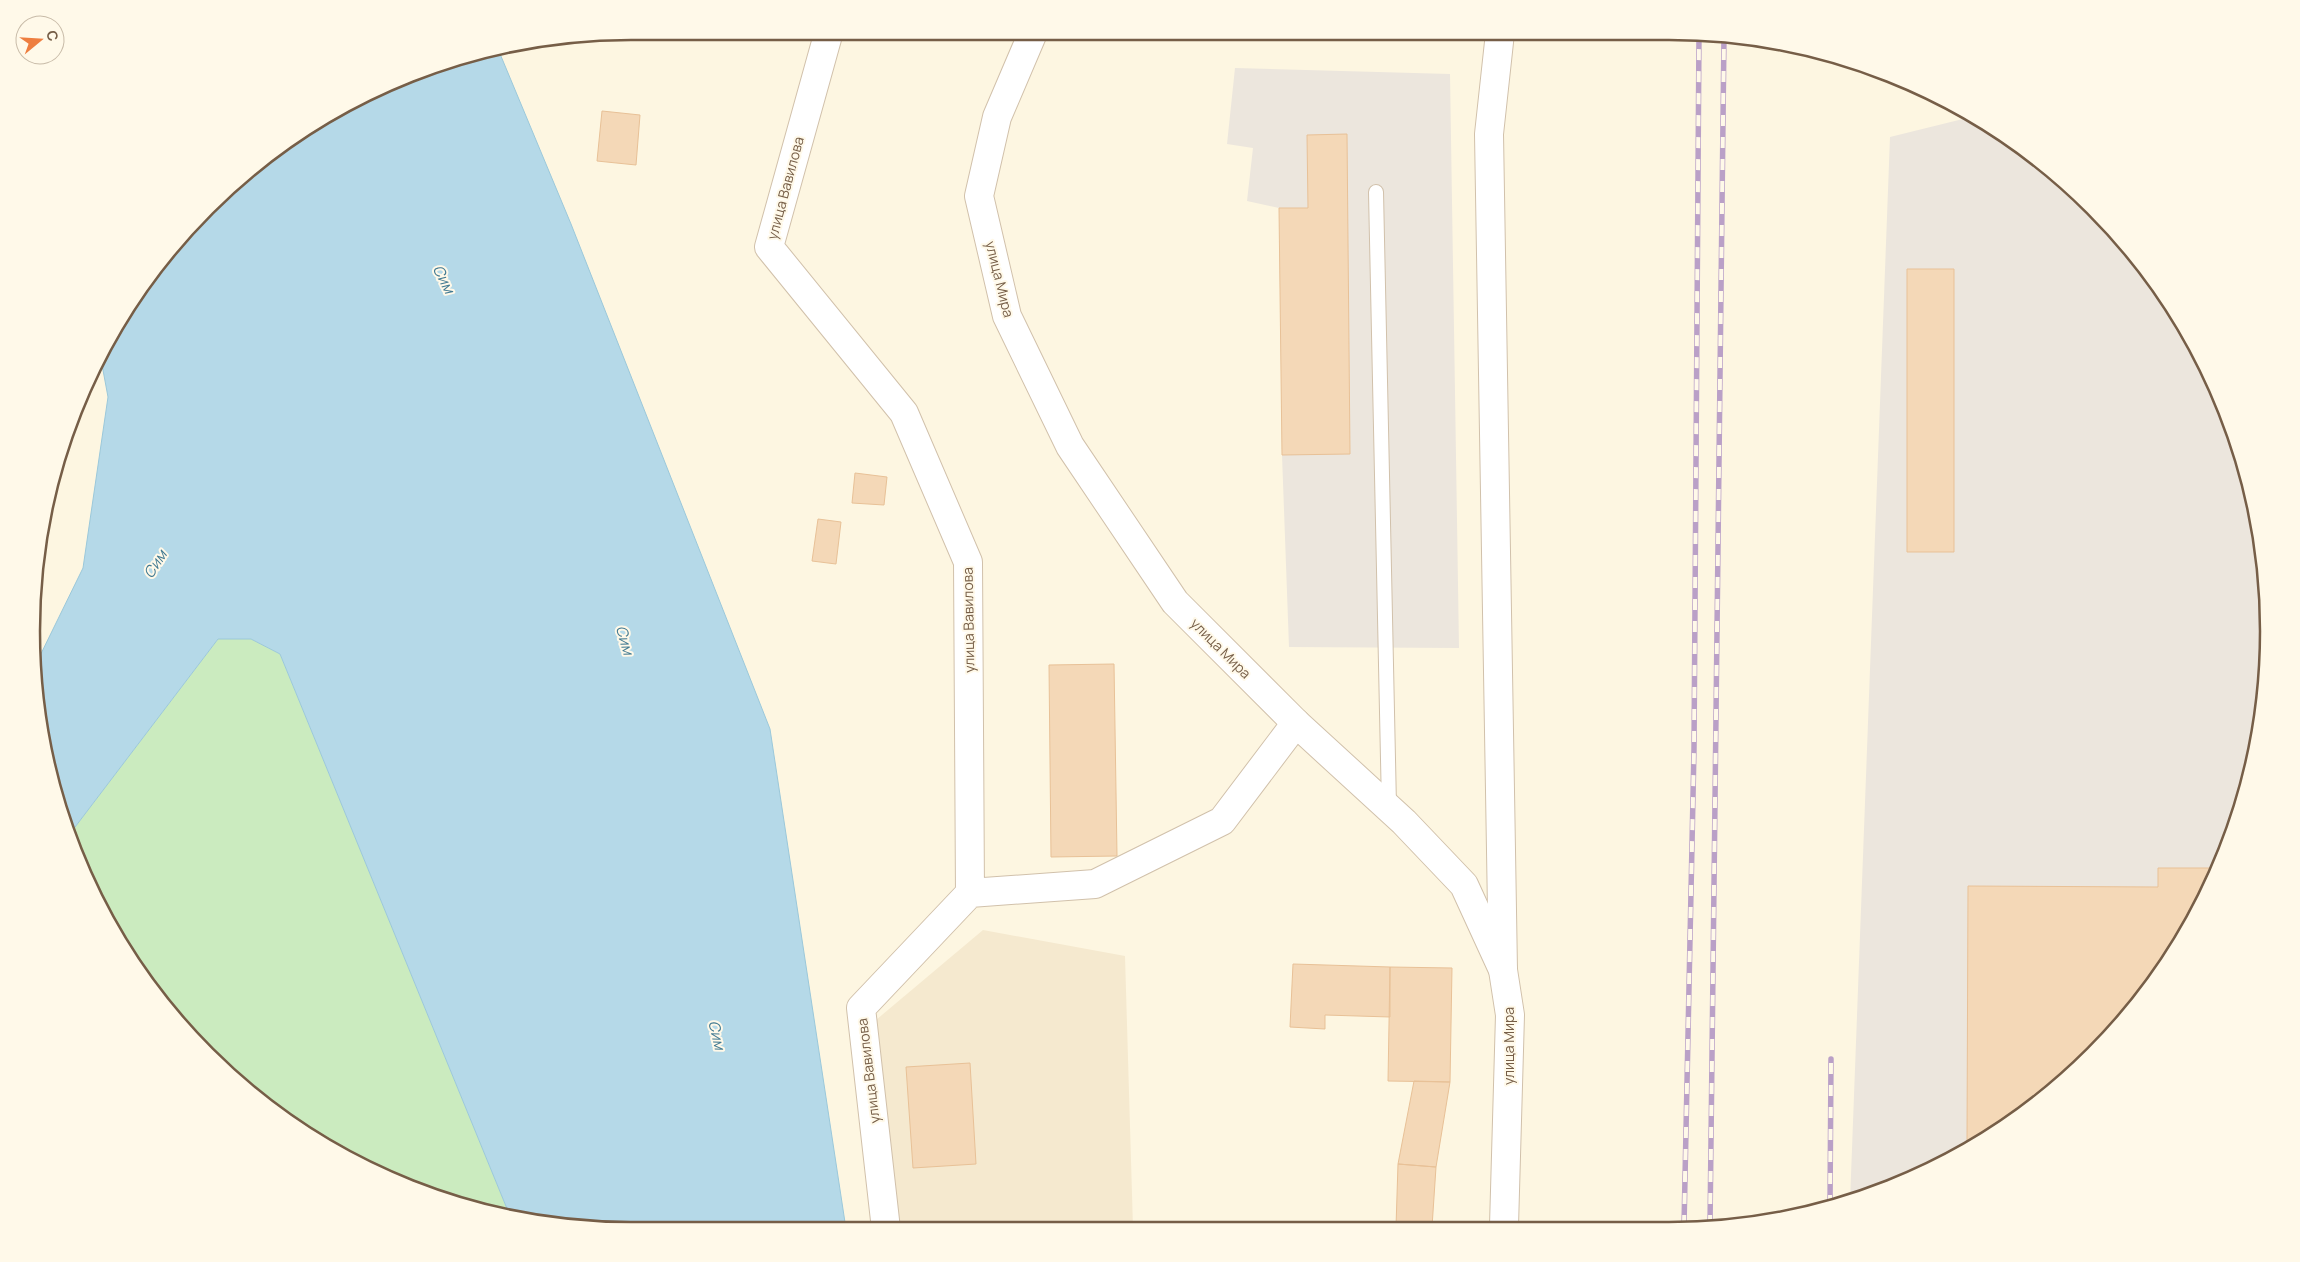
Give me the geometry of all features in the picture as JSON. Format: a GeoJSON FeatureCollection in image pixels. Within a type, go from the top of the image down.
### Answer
{"type":"FeatureCollection","features":[{"type":"Feature","properties":{"kind":"street","name":"улица Вавилова"},"geometry":{"type":"LineString","coordinates":[[827,40],[769,247],[904,413],[968,562],[970,894],[861,1008],[885,1222]]}},
{"type":"Feature","properties":{"kind":"street","name":"улица Мира"},"geometry":{"type":"LineString","coordinates":[[1030,40],[998,117],[979,196],[1008,316],[1070,446],[1175,602],[1296,723],[1389,808],[1464,885],[1503,970],[1510,1014],[1504,1222]]}},
{"type":"Feature","properties":{"kind":"street"},"geometry":{"type":"LineString","coordinates":[[1499,40],[1488,134],[1503,970]]}},
{"type":"Feature","properties":{"kind":"street"},"geometry":{"type":"LineString","coordinates":[[970,894],[1096,884],[1222,821],[1296,723]]}},
{"type":"Feature","properties":{"kind":"lane"},"geometry":{"type":"LineString","coordinates":[[1376,192],[1389,808]]}},
{"type":"Feature","properties":{"kind":"shaded area"},"geometry":{"type":"Polygon","coordinates":[[[1235,68],[1450,74],[1459,648],[1289,647],[1282,455],[1279,208],[1247,201],[1253,148],[1227,144],[1235,68]]]}},
{"type":"Feature","properties":{"kind":"shaded area"},"geometry":{"type":"Polygon","coordinates":[[[1965,119],[2029,162],[2059,187],[2087,213],[2138,271],[2181,336],[2215,405],[2229,441],[2249,516],[2255,554],[2259,592],[2259,670],[2249,746],[2229,821],[2199,892],[2181,926],[2138,991],[2087,1049],[2029,1100],[1964,1143],[1930,1161],[1895,1177],[1850,1194],[1890,137],[1965,119]]]}},
{"type":"Feature","properties":{"kind":"shaded area"},"geometry":{"type":"Polygon","coordinates":[[[983,930],[1125,956],[1133,1222],[899,1222],[876,1020],[983,930]]]}},
{"type":"Feature","properties":{"kind":"green space"},"geometry":{"type":"Polygon","coordinates":[[[218,639],[251,639],[280,654],[507,1209],[441,1191],[370,1161],[335,1143],[303,1122],[271,1100],[241,1075],[187,1021],[162,991],[140,959],[119,926],[101,892],[74,829],[218,639]]]}},
{"type":"Feature","properties":{"kind":"water","name":"Сим"},"geometry":{"type":"Polygon","coordinates":[[[500,55],[571,224],[770,729],[845,1222],[592,1221],[507,1209],[280,654],[251,639],[218,639],[74,829],[51,746],[45,708],[41,654],[83,568],[108,397],[102,367],[119,336],[162,271],[213,213],[241,187],[271,162],[303,140],[335,119],[370,101],[441,71],[500,55]]]}},
{"type":"Feature","properties":{"kind":"building"},"geometry":{"type":"Polygon","coordinates":[[[602,111],[640,115],[636,165],[597,161],[602,111]]]}},
{"type":"Feature","properties":{"kind":"building"},"geometry":{"type":"Polygon","coordinates":[[[1347,134],[1350,454],[1282,455],[1279,208],[1308,208],[1307,135],[1347,134]]]}},
{"type":"Feature","properties":{"kind":"building"},"geometry":{"type":"Polygon","coordinates":[[[1907,269],[1954,269],[1954,552],[1907,552],[1907,269]]]}},
{"type":"Feature","properties":{"kind":"building"},"geometry":{"type":"Polygon","coordinates":[[[855,473],[887,477],[884,505],[852,503],[855,473]]]}},
{"type":"Feature","properties":{"kind":"building"},"geometry":{"type":"Polygon","coordinates":[[[818,519],[841,522],[836,564],[812,561],[818,519]]]}},
{"type":"Feature","properties":{"kind":"building"},"geometry":{"type":"Polygon","coordinates":[[[1114,664],[1117,856],[1051,857],[1049,665],[1114,664]]]}},
{"type":"Feature","properties":{"kind":"building"},"geometry":{"type":"Polygon","coordinates":[[[2158,868],[2210,868],[2181,926],[2138,991],[2113,1021],[2087,1049],[2029,1100],[1967,1141],[1968,886],[2158,887],[2158,868]]]}},
{"type":"Feature","properties":{"kind":"building"},"geometry":{"type":"Polygon","coordinates":[[[1293,964],[1390,967],[1390,1017],[1325,1015],[1325,1029],[1290,1027],[1293,964]]]}},
{"type":"Feature","properties":{"kind":"building"},"geometry":{"type":"Polygon","coordinates":[[[1390,967],[1452,968],[1450,1082],[1388,1081],[1390,967]]]}},
{"type":"Feature","properties":{"kind":"building"},"geometry":{"type":"Polygon","coordinates":[[[970,1063],[976,1164],[913,1168],[906,1067],[970,1063]]]}},
{"type":"Feature","properties":{"kind":"building"},"geometry":{"type":"Polygon","coordinates":[[[1414,1081],[1450,1082],[1436,1167],[1398,1164],[1414,1081]]]}},
{"type":"Feature","properties":{"kind":"building"},"geometry":{"type":"Polygon","coordinates":[[[1398,1164],[1436,1167],[1432,1222],[1396,1222],[1398,1164]]]}},
{"type":"Feature","properties":{"kind":"railway"},"geometry":{"type":"LineString","coordinates":[[1684,1222],[1694,749],[1699,41]]}},
{"type":"Feature","properties":{"kind":"railway"},"geometry":{"type":"LineString","coordinates":[[1710,1221],[1724,43]]}},
{"type":"Feature","properties":{"kind":"railway"},"geometry":{"type":"LineString","coordinates":[[1830,1200],[1831,1059]]}}]}
